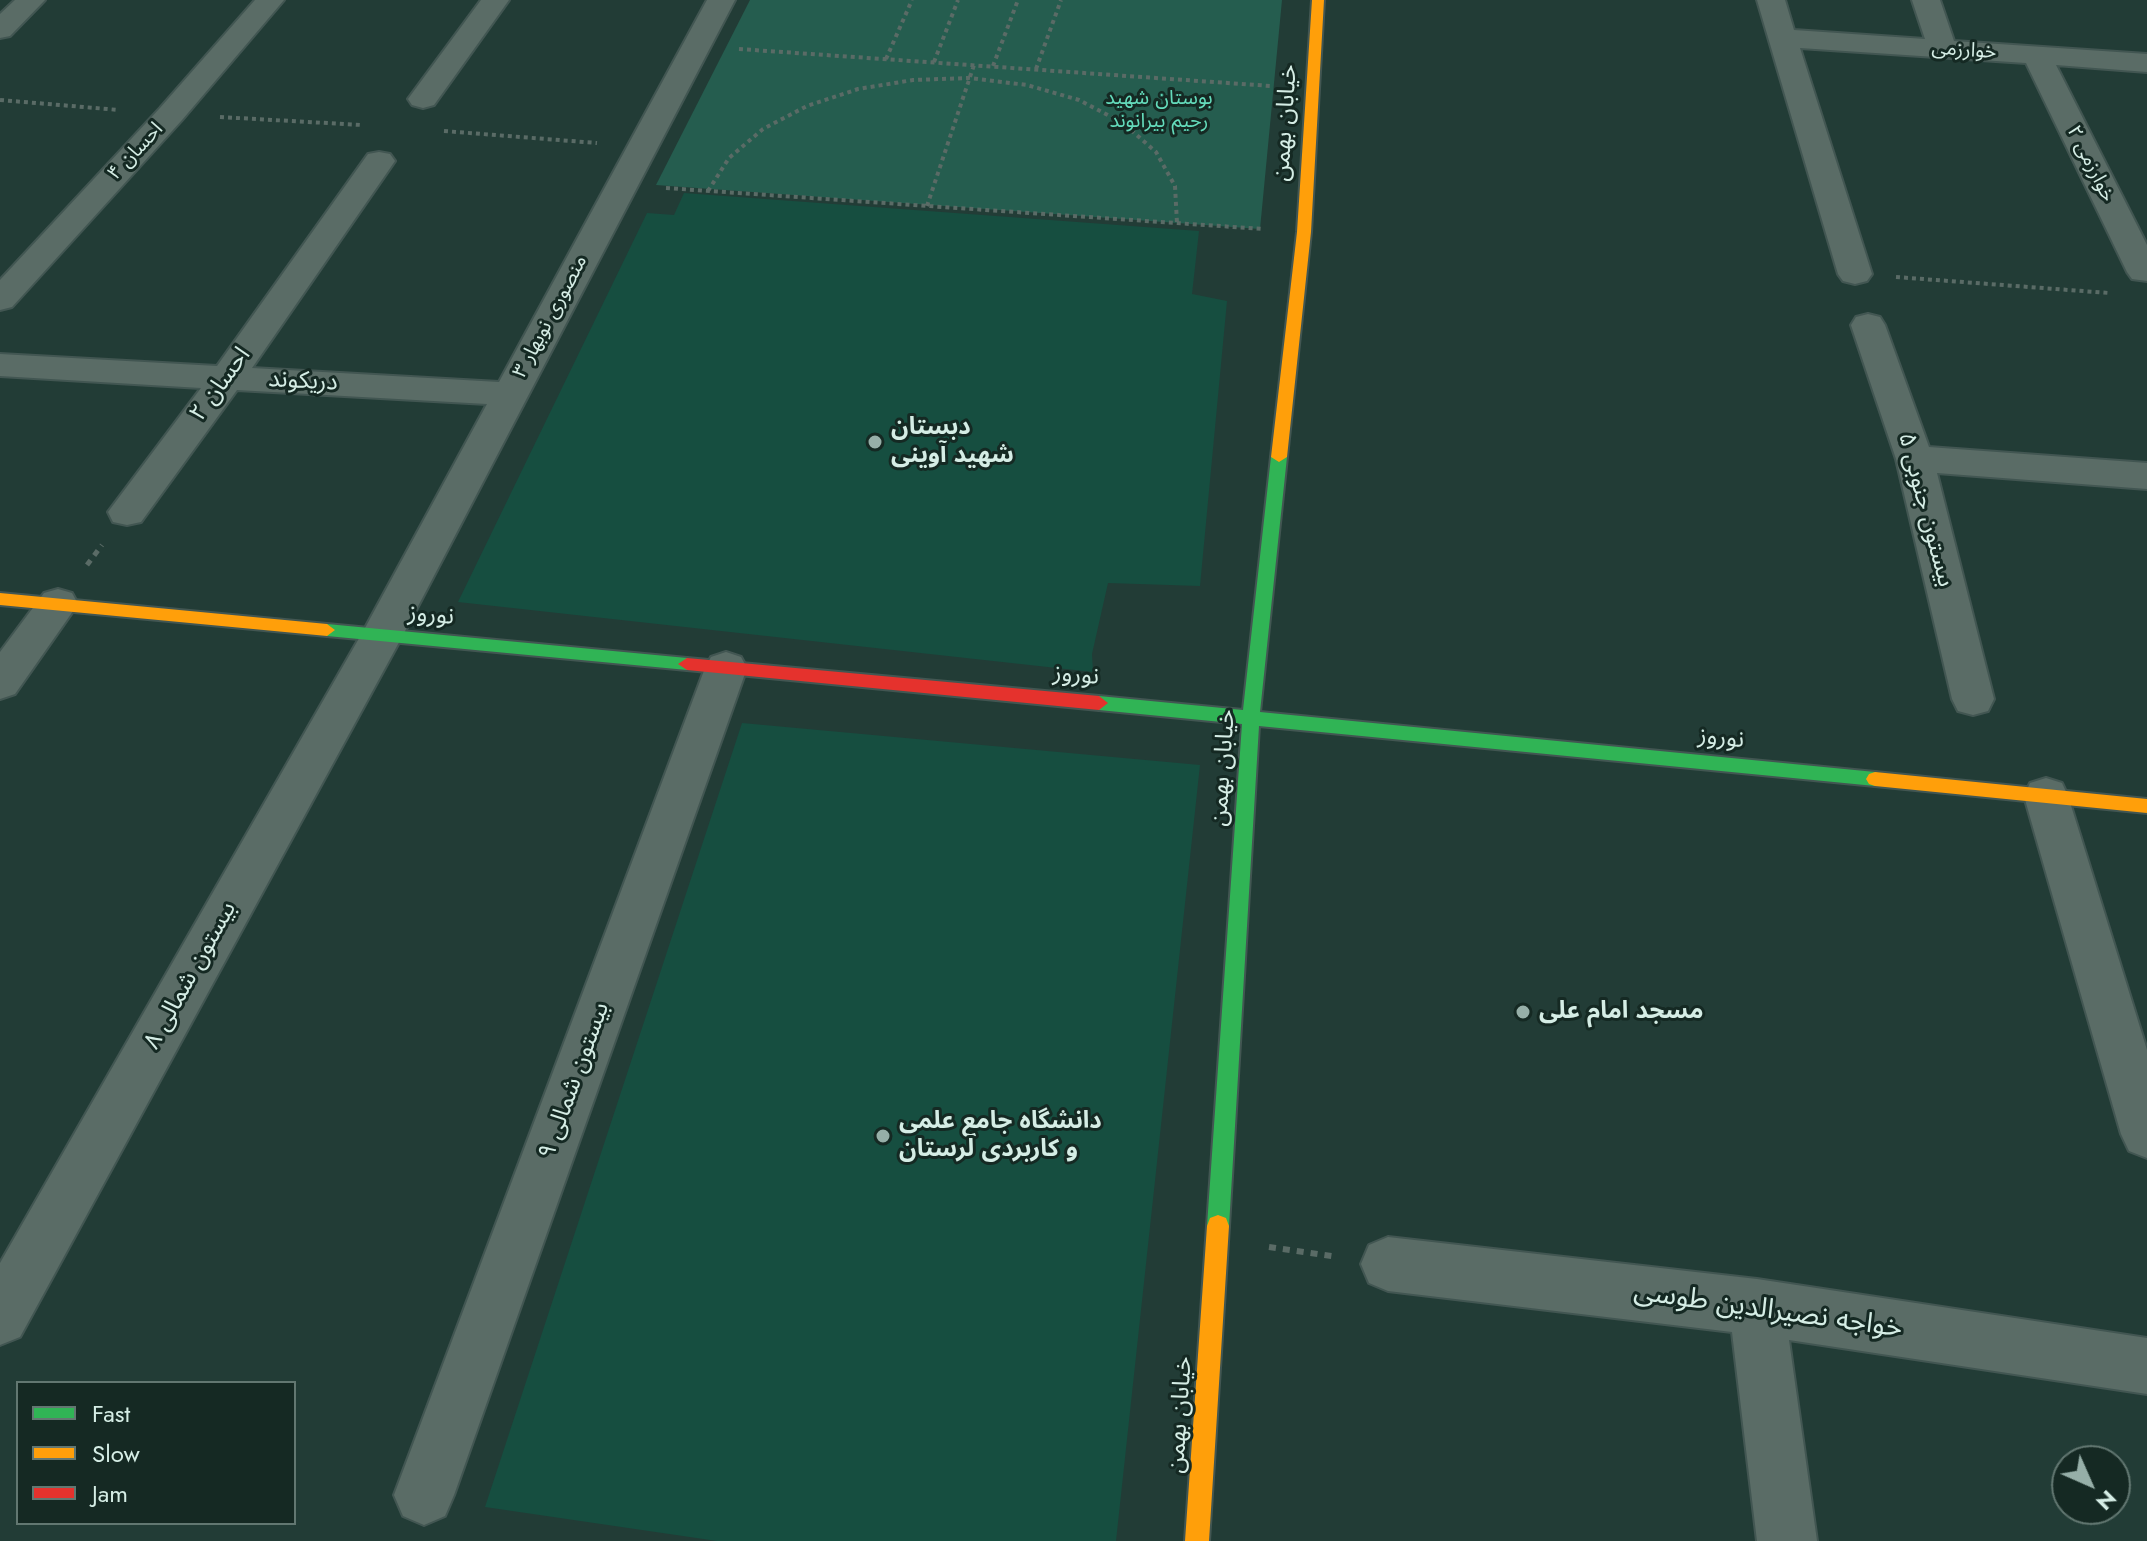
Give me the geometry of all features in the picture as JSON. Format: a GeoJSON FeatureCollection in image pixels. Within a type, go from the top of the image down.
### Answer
{"type":"FeatureCollection","features":[{"type":"Feature","properties":{"kind":"street"},"geometry":{"type":"LineString","coordinates":[[0,30],[31,0]]}},
{"type":"Feature","properties":{"kind":"street","name":"احسان ۴"},"geometry":{"type":"LineString","coordinates":[[0,300],[171,114],[270,0]]}},
{"type":"Feature","properties":{"kind":"street"},"geometry":{"type":"LineString","coordinates":[[423,99],[495,0]]}},
{"type":"Feature","properties":{"kind":"street","name":"منصوری نوبهار ۳"},"geometry":{"type":"LineString","coordinates":[[382,635],[721,0]]}},
{"type":"Feature","properties":{"kind":"street","name":"خیابان بهمن"},"geometry":{"type":"LineString","coordinates":[[1197,1541],[1251,717],[1304,232],[1318,0]]}},
{"type":"Feature","properties":{"kind":"street"},"geometry":{"type":"LineString","coordinates":[[1771,0],[1855,274]]}},
{"type":"Feature","properties":{"kind":"street"},"geometry":{"type":"LineString","coordinates":[[1926,0],[1942,49]]}},
{"type":"Feature","properties":{"kind":"street","name":"خوارزمی"},"geometry":{"type":"LineString","coordinates":[[1781,38],[2147,63]]}},
{"type":"Feature","properties":{"kind":"street","name":"خوارزمی ۲"},"geometry":{"type":"LineString","coordinates":[[2036,55],[2144,272]]}},
{"type":"Feature","properties":{"kind":"street","name":"احسان ۲"},"geometry":{"type":"LineString","coordinates":[[127,512],[227,378],[379,161]]}},
{"type":"Feature","properties":{"kind":"street","name":"بیستون جنوبی ۵"},"geometry":{"type":"LineString","coordinates":[[1868,325],[1915,459],[1973,699]]}},
{"type":"Feature","properties":{"kind":"street","name":"دریکوند"},"geometry":{"type":"LineString","coordinates":[[0,365],[510,394]]}},
{"type":"Feature","properties":{"kind":"street"},"geometry":{"type":"LineString","coordinates":[[1915,459],[2147,476]]}},
{"type":"Feature","properties":{"kind":"street","name":"نوروز"},"geometry":{"type":"LineString","coordinates":[[0,599],[1251,717],[2147,806]]}},
{"type":"Feature","properties":{"kind":"street"},"geometry":{"type":"LineString","coordinates":[[0,683],[58,604]]}},
{"type":"Feature","properties":{"kind":"street","name":"بیستون شمالی ۸"},"geometry":{"type":"LineString","coordinates":[[0,1317],[382,635]]}},
{"type":"Feature","properties":{"kind":"street","name":"بیستون شمالی ۹"},"geometry":{"type":"LineString","coordinates":[[424,1495],[726,668]]}},
{"type":"Feature","properties":{"kind":"street"},"geometry":{"type":"LineString","coordinates":[[2046,796],[2147,1134]]}},
{"type":"Feature","properties":{"kind":"street","name":"خواجه نصیرالدین طوسی"},"geometry":{"type":"LineString","coordinates":[[1388,1264],[1757,1307],[2147,1366]]}},
{"type":"Feature","properties":{"kind":"street"},"geometry":{"type":"LineString","coordinates":[[1757,1307],[1787,1541]]}},
{"type":"Feature","properties":{"kind":"path"},"geometry":{"type":"LineString","coordinates":[[886,59],[912,0]]}},
{"type":"Feature","properties":{"kind":"path"},"geometry":{"type":"LineString","coordinates":[[934,62],[958,0]]}},
{"type":"Feature","properties":{"kind":"path"},"geometry":{"type":"LineString","coordinates":[[993,66],[1018,0]]}},
{"type":"Feature","properties":{"kind":"path"},"geometry":{"type":"LineString","coordinates":[[1036,69],[1061,0]]}},
{"type":"Feature","properties":{"kind":"path"},"geometry":{"type":"LineString","coordinates":[[696,46],[1312,89]]}},
{"type":"Feature","properties":{"kind":"path"},"geometry":{"type":"LineString","coordinates":[[927,206],[974,65]]}},
{"type":"Feature","properties":{"kind":"path"},"geometry":{"type":"LineString","coordinates":[[708,191],[729,158],[763,129],[807,106],[872,87],[913,80],[969,78],[1027,85],[1066,96],[1123,123],[1156,152],[1175,186],[1177,223]]}},
{"type":"Feature","properties":{"kind":"path"},"geometry":{"type":"LineString","coordinates":[[0,100],[371,126]]}},
{"type":"Feature","properties":{"kind":"path"},"geometry":{"type":"LineString","coordinates":[[432,130],[642,147]]}},
{"type":"Feature","properties":{"kind":"path"},"geometry":{"type":"LineString","coordinates":[[622,185],[1304,232]]}},
{"type":"Feature","properties":{"kind":"path"},"geometry":{"type":"LineString","coordinates":[[1855,274],[2116,294]]}},
{"type":"Feature","properties":{"kind":"path"},"geometry":{"type":"LineString","coordinates":[[58,604],[127,512]]}},
{"type":"Feature","properties":{"kind":"path"},"geometry":{"type":"LineString","coordinates":[[1216,1239],[1388,1264]]}},
{"type":"Feature","properties":{"kind":"shaded area","name":"دبستان شهید آوینی"},"geometry":{"type":"Polygon","coordinates":[[[684,193],[1199,231],[1192,294],[1227,301],[1200,586],[1108,583],[1092,654],[1093,672],[458,602],[647,213],[674,215],[684,193]]]}},
{"type":"Feature","properties":{"kind":"shaded area","name":"دانشگاه جامع علمی و کاربردی لرستان"},"geometry":{"type":"Polygon","coordinates":[[[742,723],[1200,765],[1116,1541],[717,1541],[485,1507],[742,723]]]}},
{"type":"Feature","properties":{"kind":"green space","name":"بوستان شهید رحیم بیرانوند"},"geometry":{"type":"Polygon","coordinates":[[[750,0],[1282,0],[1260,229],[656,185],[750,0]]]}},
{"type":"Feature","properties":{"kind":"traffic: fast"},"geometry":{"type":"LineString","coordinates":[[1218,1226],[1251,717],[1279,457]]}},
{"type":"Feature","properties":{"kind":"traffic: fast"},"geometry":{"type":"LineString","coordinates":[[327,630],[687,664]]}},
{"type":"Feature","properties":{"kind":"traffic: fast"},"geometry":{"type":"LineString","coordinates":[[1099,703],[1875,779]]}},
{"type":"Feature","properties":{"kind":"traffic: slow"},"geometry":{"type":"LineString","coordinates":[[1279,457],[1304,232],[1318,0]]}},
{"type":"Feature","properties":{"kind":"traffic: slow"},"geometry":{"type":"LineString","coordinates":[[0,599],[327,630]]}},
{"type":"Feature","properties":{"kind":"traffic: slow"},"geometry":{"type":"LineString","coordinates":[[1875,779],[2147,806]]}},
{"type":"Feature","properties":{"kind":"traffic: slow"},"geometry":{"type":"LineString","coordinates":[[1197,1541],[1218,1226]]}},
{"type":"Feature","properties":{"kind":"traffic: jam"},"geometry":{"type":"LineString","coordinates":[[687,664],[1099,703]]}},
{"type":"Feature","properties":{"kind":"place","name":"دبستان شهید آوینی"},"geometry":{"type":"Point","coordinates":[875,442]}},
{"type":"Feature","properties":{"kind":"place","name":"مسجد امام علی"},"geometry":{"type":"Point","coordinates":[1523,1012]}},
{"type":"Feature","properties":{"kind":"place","name":"دانشگاه جامع علمی و کاربردی لرستان"},"geometry":{"type":"Point","coordinates":[883,1136]}}]}
